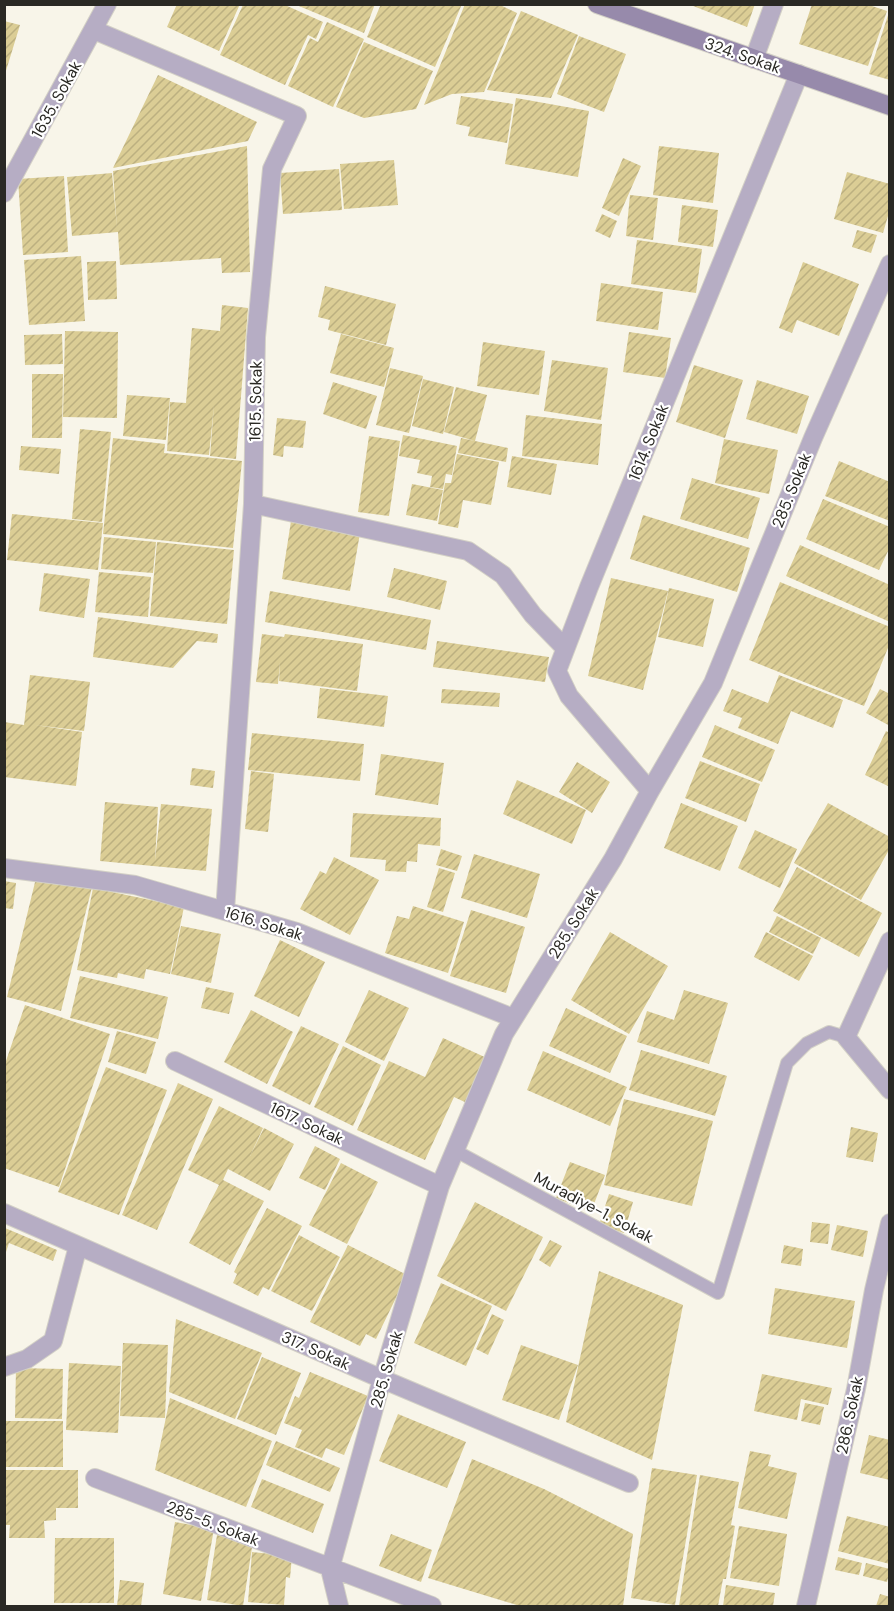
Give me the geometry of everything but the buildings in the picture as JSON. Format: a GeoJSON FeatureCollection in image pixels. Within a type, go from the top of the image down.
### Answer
{"type":"FeatureCollection","features":[{"type":"Feature","properties":{"kind":"street","name":"1635. Sokak"},"geometry":{"type":"LineString","coordinates":[[4,193],[107,4]]}},
{"type":"Feature","properties":{"kind":"street","name":"324. Sokak"},"geometry":{"type":"LineString","coordinates":[[597,4],[890,106]]}},
{"type":"Feature","properties":{"kind":"street"},"geometry":{"type":"LineString","coordinates":[[754,59],[774,4]]}},
{"type":"Feature","properties":{"kind":"street","name":"1615. Sokak"},"geometry":{"type":"LineString","coordinates":[[93,30],[297,116],[272,169],[256,337],[253,504],[225,911]]}},
{"type":"Feature","properties":{"kind":"street","name":"1614. Sokak"},"geometry":{"type":"LineString","coordinates":[[650,790],[569,696],[557,671],[799,74]]}},
{"type":"Feature","properties":{"kind":"street","name":"285. Sokak"},"geometry":{"type":"LineString","coordinates":[[339,1606],[330,1569],[382,1379],[440,1186],[454,1150],[504,1034],[613,858],[713,683],[813,438],[890,264]]}},
{"type":"Feature","properties":{"kind":"street"},"geometry":{"type":"LineString","coordinates":[[253,504],[468,551],[503,574],[532,615],[565,648]]}},
{"type":"Feature","properties":{"kind":"street","name":"1616. Sokak"},"geometry":{"type":"LineString","coordinates":[[4,868],[135,885],[297,932],[513,1018]]}},
{"type":"Feature","properties":{"kind":"street"},"geometry":{"type":"LineString","coordinates":[[890,941],[846,1037],[890,1090]]}},
{"type":"Feature","properties":{"kind":"street","name":"1617. Sokak"},"geometry":{"type":"LineString","coordinates":[[175,1061],[440,1186]]}},
{"type":"Feature","properties":{"kind":"street","name":"317. Sokak"},"geometry":{"type":"LineString","coordinates":[[4,1214],[382,1379],[629,1483]]}},
{"type":"Feature","properties":{"kind":"street","name":"286. Sokak"},"geometry":{"type":"LineString","coordinates":[[806,1606],[890,1223]]}},
{"type":"Feature","properties":{"kind":"street"},"geometry":{"type":"LineString","coordinates":[[4,1367],[27,1359],[53,1341],[78,1246]]}},
{"type":"Feature","properties":{"kind":"street","name":"285-5. Sokak"},"geometry":{"type":"LineString","coordinates":[[95,1478],[432,1606]]}},
{"type":"Feature","properties":{"kind":"lane","name":"Muradiye-1. Sokak"},"geometry":{"type":"LineString","coordinates":[[454,1150],[718,1293],[787,1063],[807,1043],[829,1032],[846,1037]]}}]}
